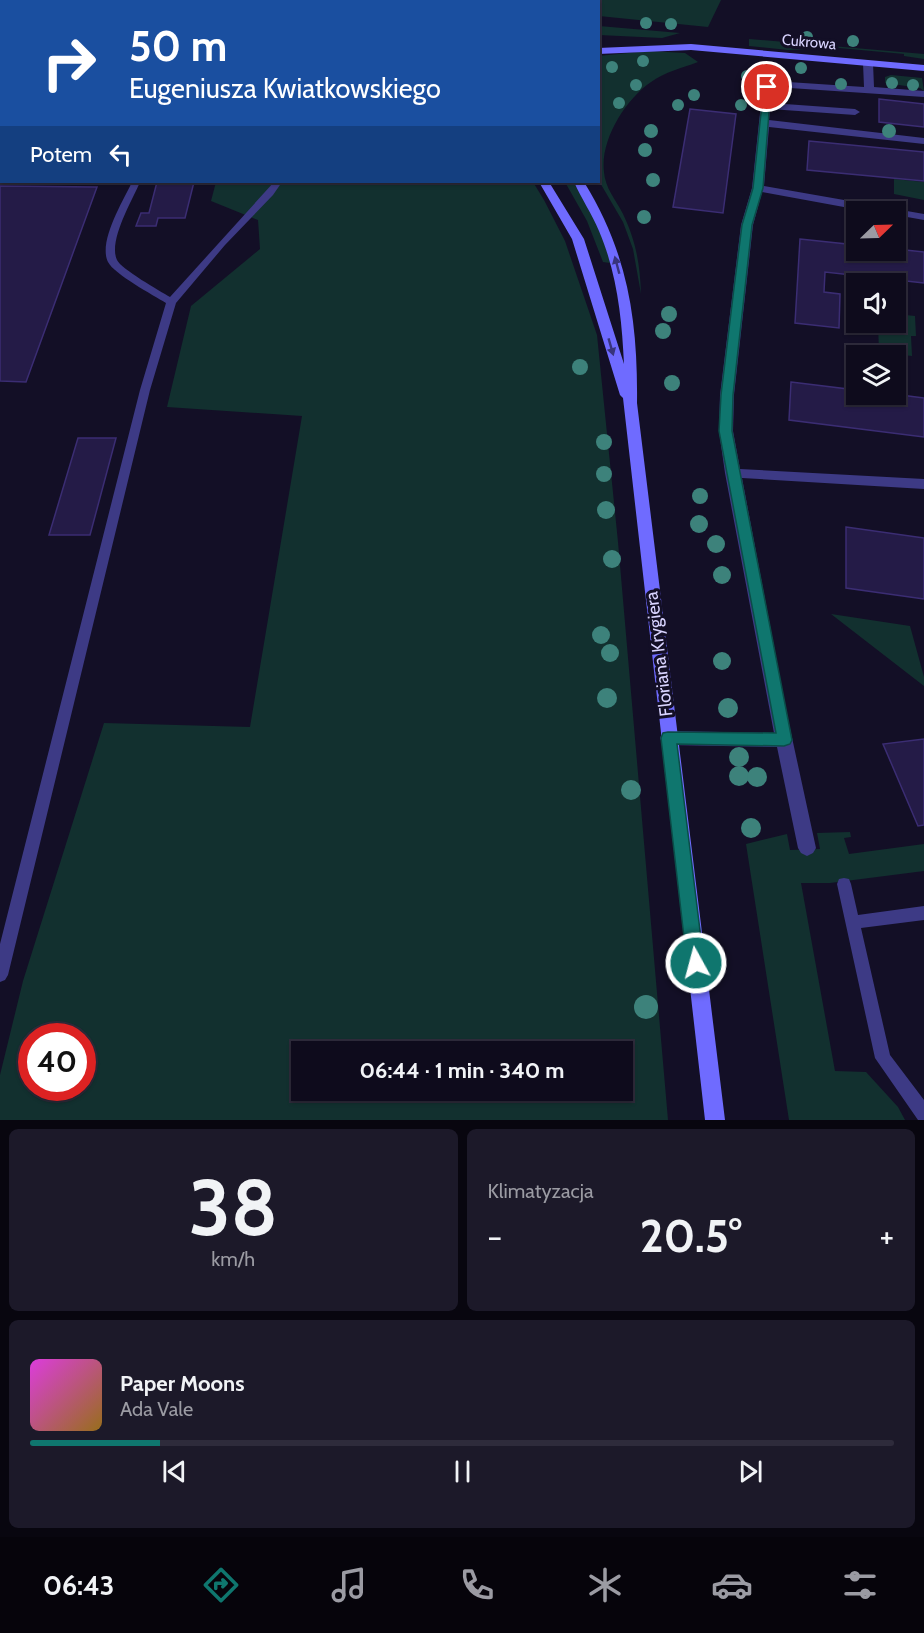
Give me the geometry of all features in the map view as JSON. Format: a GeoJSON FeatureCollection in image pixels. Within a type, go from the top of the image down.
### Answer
{"type":"FeatureCollection","features":[{"type":"Feature","properties":{"kind":"street","name":"Cukrowa"},"geometry":{"type":"LineString","coordinates":[[600,41],[647,41],[924,68]]}},
{"type":"Feature","properties":{"kind":"street","name":"Cukrowa"},"geometry":{"type":"LineString","coordinates":[[600,51],[691,46]]}},
{"type":"Feature","properties":{"kind":"street"},"geometry":{"type":"LineString","coordinates":[[868,63],[869,90]]}},
{"type":"Feature","properties":{"kind":"street"},"geometry":{"type":"LineString","coordinates":[[807,848],[732,473],[726,431],[727,395],[747,225],[758,188],[767,87],[773,84],[924,94]]}},
{"type":"Feature","properties":{"kind":"street"},"geometry":{"type":"LineString","coordinates":[[765,105],[855,112]]}},
{"type":"Feature","properties":{"kind":"street"},"geometry":{"type":"LineString","coordinates":[[764,123],[924,141]]}},
{"type":"Feature","properties":{"kind":"street","name":"Floriana Krygiera"},"geometry":{"type":"LineString","coordinates":[[545,183],[578,239],[630,403]]}},
{"type":"Feature","properties":{"kind":"street","name":"Floriana Krygiera"},"geometry":{"type":"LineString","coordinates":[[580,183],[602,221],[618,270],[628,322],[632,362],[630,403],[715,1120]]}},
{"type":"Feature","properties":{"kind":"street"},"geometry":{"type":"LineString","coordinates":[[758,188],[846,204]]}},
{"type":"Feature","properties":{"kind":"street"},"geometry":{"type":"LineString","coordinates":[[906,214],[924,217]]}},
{"type":"Feature","properties":{"kind":"street"},"geometry":{"type":"LineString","coordinates":[[732,473],[924,484]]}},
{"type":"Feature","properties":{"kind":"street"},"geometry":{"type":"LineString","coordinates":[[668,738],[784,740]]}},
{"type":"Feature","properties":{"kind":"lane"},"geometry":{"type":"LineString","coordinates":[[136,183],[110,240],[112,261],[171,302]]}},
{"type":"Feature","properties":{"kind":"lane"},"geometry":{"type":"LineString","coordinates":[[0,975],[145,390],[171,302],[277,183]]}},
{"type":"Feature","properties":{"kind":"lane"},"geometry":{"type":"LineString","coordinates":[[844,884],[883,1058],[924,1114]]}},
{"type":"Feature","properties":{"kind":"lane"},"geometry":{"type":"LineString","coordinates":[[854,922],[924,913]]}},
{"type":"Feature","properties":{"kind":"green space"},"geometry":{"type":"Polygon","coordinates":[[[600,0],[721,0],[708,27],[600,16],[600,0]]]}},
{"type":"Feature","properties":{"kind":"green space"},"geometry":{"type":"Polygon","coordinates":[[[600,26],[680,33],[662,38],[600,35],[600,26]]]}},
{"type":"Feature","properties":{"kind":"green space"},"geometry":{"type":"Polygon","coordinates":[[[749,39],[924,54],[924,59],[904,56],[904,54],[839,48],[788,50],[749,46],[749,39]]]}},
{"type":"Feature","properties":{"kind":"green space"},"geometry":{"type":"Polygon","coordinates":[[[649,51],[685,53],[698,62],[662,76],[641,90],[616,122],[606,147],[605,178],[634,243],[641,294],[633,249],[623,222],[600,183],[600,56],[649,51]]]}},
{"type":"Feature","properties":{"kind":"green space"},"geometry":{"type":"Polygon","coordinates":[[[891,75],[922,78],[924,91],[920,88],[885,83],[885,77],[891,75]]]}},
{"type":"Feature","properties":{"kind":"green space"},"geometry":{"type":"Polygon","coordinates":[[[894,179],[924,182],[924,200],[894,194],[894,179]]]}},
{"type":"Feature","properties":{"kind":"green space"},"geometry":{"type":"Polygon","coordinates":[[[216,183],[534,183],[565,241],[597,335],[618,542],[668,1120],[0,1120],[0,1075],[23,981],[104,723],[250,727],[302,416],[167,407],[191,306],[260,249],[258,220],[211,201],[216,183]]]}},
{"type":"Feature","properties":{"kind":"green space"},"geometry":{"type":"Polygon","coordinates":[[[566,183],[574,183],[585,200],[600,231],[610,263],[603,262],[587,221],[566,183]]]}},
{"type":"Feature","properties":{"kind":"green space"},"geometry":{"type":"Polygon","coordinates":[[[906,315],[915,316],[916,336],[911,336],[912,356],[906,355],[906,345],[879,345],[878,333],[906,333],[906,315]]]}},
{"type":"Feature","properties":{"kind":"green space"},"geometry":{"type":"Polygon","coordinates":[[[831,614],[910,626],[924,677],[924,686],[831,614]]]}},
{"type":"Feature","properties":{"kind":"green space"},"geometry":{"type":"Polygon","coordinates":[[[850,832],[851,837],[844,838],[849,854],[924,844],[924,871],[830,883],[801,883],[835,1071],[866,1072],[898,1107],[905,1120],[789,1120],[746,844],[787,834],[790,850],[820,849],[817,833],[850,832]]]}},
{"type":"Feature","properties":{"kind":"building"},"geometry":{"type":"Polygon","coordinates":[[[879,99],[924,104],[924,127],[879,122],[879,99]]]}},
{"type":"Feature","properties":{"kind":"building"},"geometry":{"type":"Polygon","coordinates":[[[690,109],[736,114],[723,213],[673,207],[690,109]]]}},
{"type":"Feature","properties":{"kind":"building"},"geometry":{"type":"Polygon","coordinates":[[[809,141],[924,152],[924,181],[807,170],[809,141]]]}},
{"type":"Feature","properties":{"kind":"building"},"geometry":{"type":"Polygon","coordinates":[[[157,183],[194,183],[185,218],[158,218],[156,226],[136,226],[141,213],[149,213],[157,183]]]}},
{"type":"Feature","properties":{"kind":"building"},"geometry":{"type":"Polygon","coordinates":[[[0,186],[97,187],[26,382],[0,381],[0,186]]]}},
{"type":"Feature","properties":{"kind":"building"},"geometry":{"type":"Polygon","coordinates":[[[800,239],[846,244],[846,261],[906,261],[906,250],[924,252],[924,283],[906,281],[906,273],[846,274],[825,272],[824,292],[840,294],[839,328],[795,323],[800,239]]]}},
{"type":"Feature","properties":{"kind":"building"},"geometry":{"type":"Polygon","coordinates":[[[791,382],[846,389],[846,405],[906,405],[906,396],[924,398],[924,437],[789,420],[791,382]]]}},
{"type":"Feature","properties":{"kind":"building"},"geometry":{"type":"Polygon","coordinates":[[[78,438],[116,438],[90,535],[49,535],[78,438]]]}},
{"type":"Feature","properties":{"kind":"building"},"geometry":{"type":"Polygon","coordinates":[[[846,527],[924,538],[924,599],[846,588],[846,527]]]}},
{"type":"Feature","properties":{"kind":"building"},"geometry":{"type":"Polygon","coordinates":[[[924,739],[924,825],[918,826],[883,744],[924,739]]]}},
{"type":"Feature","properties":{"kind":"route"},"geometry":{"type":"LineString","coordinates":[[696,963],[668,738],[784,740],[732,473],[726,431],[727,395],[739,288],[747,225],[758,188],[767,87]]}}]}
